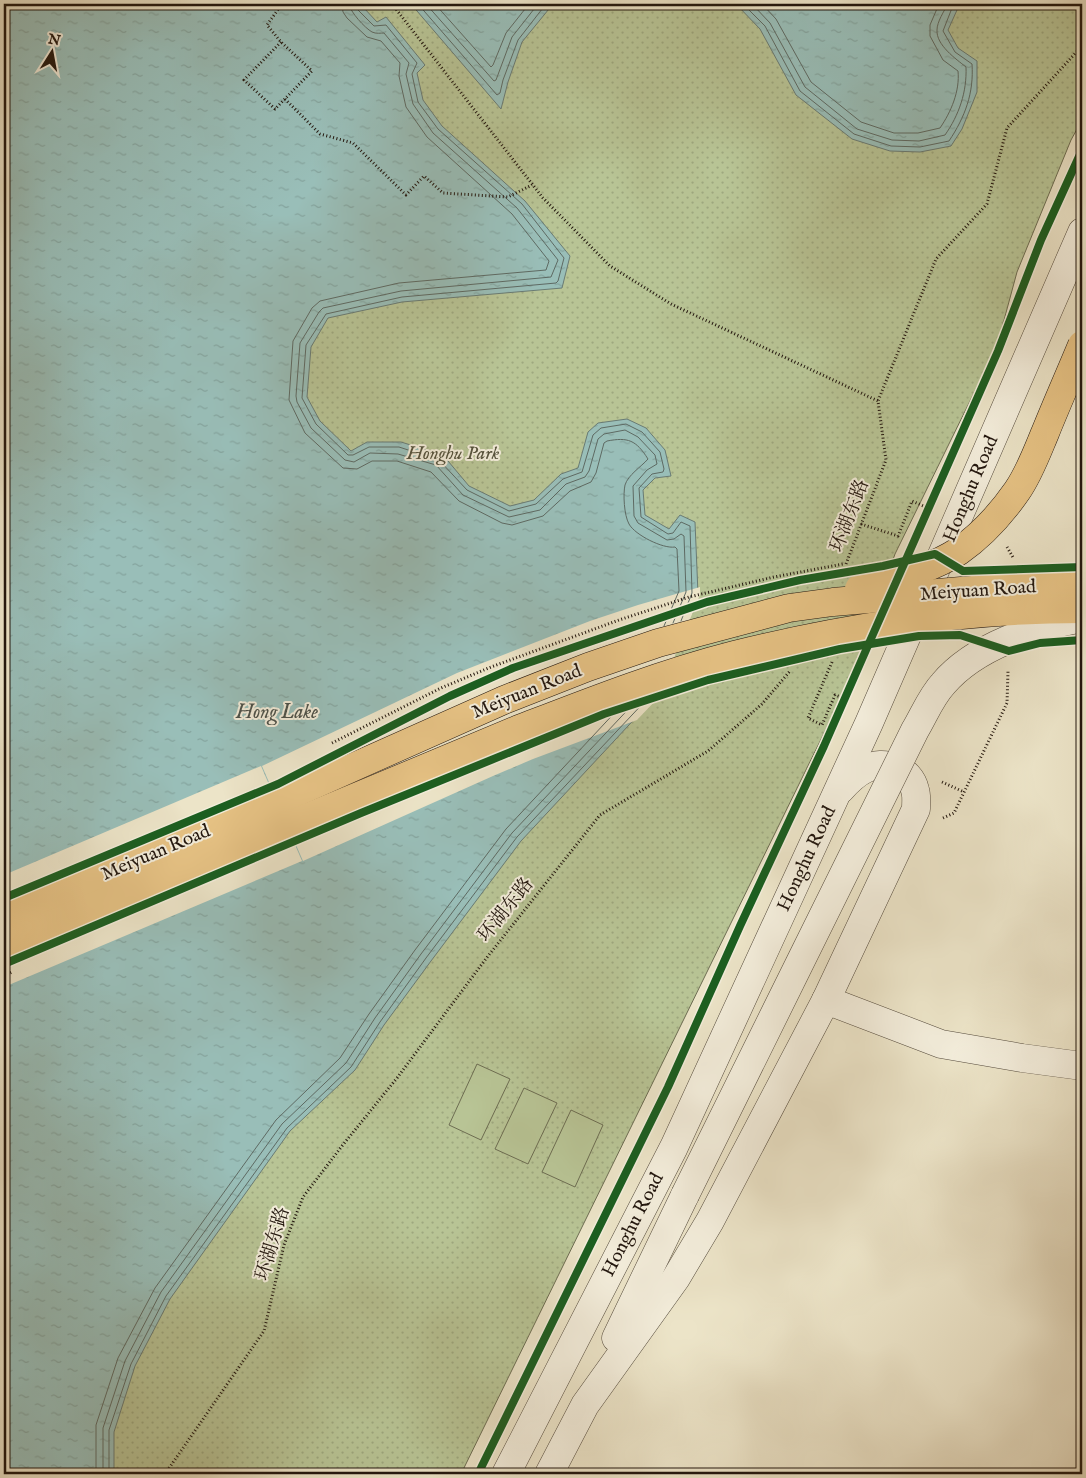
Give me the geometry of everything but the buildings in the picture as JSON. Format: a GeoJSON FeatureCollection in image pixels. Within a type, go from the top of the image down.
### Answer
{"type":"FeatureCollection","features":[{"type":"Feature","properties":{"kind":"main road"},"geometry":{"type":"LineString","coordinates":[[790,595],[876,584],[921,569],[958,552],[977,537],[1018,490],[1035,457],[1082,345]]}},
{"type":"Feature","properties":{"kind":"main road","name":"Meiyuan Road"},"geometry":{"type":"LineString","coordinates":[[4,917],[248,814],[504,700],[588,667],[790,595],[832,602],[996,588],[1082,584]]}},
{"type":"Feature","properties":{"kind":"main road","name":"Meiyuan Road"},"geometry":{"type":"LineString","coordinates":[[4,944],[519,729],[664,676],[733,655],[846,630],[942,618],[1082,609]]}},
{"type":"Feature","properties":{"kind":"street","name":"Honghu Road"},"geometry":{"type":"LineString","coordinates":[[506,1474],[674,1147],[894,668],[1082,232]]}},
{"type":"Feature","properties":{"kind":"street"},"geometry":{"type":"LineString","coordinates":[[549,1474],[911,739],[942,684],[957,670],[1010,638],[1032,630],[1082,618]]}},
{"type":"Feature","properties":{"kind":"street"},"geometry":{"type":"LineString","coordinates":[[584,1405],[680,1270],[710,1221],[826,1000],[916,810],[915,790],[910,779],[902,770],[891,766],[866,768],[852,777],[838,792]]}},
{"type":"Feature","properties":{"kind":"street"},"geometry":{"type":"LineString","coordinates":[[826,1000],[941,1044],[1082,1066]]}},
{"type":"Feature","properties":{"kind":"path"},"geometry":{"type":"LineString","coordinates":[[281,42],[244,80],[275,110],[312,71],[281,42],[267,25],[282,4]]}},
{"type":"Feature","properties":{"kind":"path"},"geometry":{"type":"LineString","coordinates":[[392,4],[532,185],[610,266],[671,304],[878,401],[936,259],[987,204],[1007,128],[1082,46]]}},
{"type":"Feature","properties":{"kind":"path"},"geometry":{"type":"LineString","coordinates":[[285,99],[320,134],[353,143],[406,196],[424,176],[443,193],[508,197],[532,185]]}},
{"type":"Feature","properties":{"kind":"path"},"geometry":{"type":"LineString","coordinates":[[1001,342],[1041,240],[1082,150]]}},
{"type":"Feature","properties":{"kind":"path"},"geometry":{"type":"LineString","coordinates":[[913,543],[958,442]]}},
{"type":"Feature","properties":{"kind":"path"},"geometry":{"type":"LineString","coordinates":[[861,524],[898,536],[912,501],[928,508]]}},
{"type":"Feature","properties":{"kind":"path"},"geometry":{"type":"LineString","coordinates":[[790,595],[827,576]]}},
{"type":"Feature","properties":{"kind":"path"},"geometry":{"type":"LineString","coordinates":[[684,1051],[866,649]]}},
{"type":"Feature","properties":{"kind":"path"},"geometry":{"type":"LineString","coordinates":[[860,656],[870,654]]}},
{"type":"Feature","properties":{"kind":"path"},"geometry":{"type":"LineString","coordinates":[[824,663],[832,662],[808,718],[822,724],[835,695],[844,698]]}},
{"type":"Feature","properties":{"kind":"path"},"geometry":{"type":"LineString","coordinates":[[954,813],[1007,703],[1010,665]]}},
{"type":"Feature","properties":{"kind":"path"},"geometry":{"type":"LineString","coordinates":[[781,672],[798,669]]}},
{"type":"Feature","properties":{"kind":"path"},"geometry":{"type":"LineString","coordinates":[[4,976],[13,972]]}},
{"type":"Feature","properties":{"kind":"path"},"geometry":{"type":"LineString","coordinates":[[620,1184],[664,1096]]}},
{"type":"Feature","properties":{"kind":"green space","name":"Honghu Park"},"geometry":{"type":"Polygon","coordinates":[[[4,4],[1082,4],[1082,120],[1071,140],[1017,272],[997,346],[895,554],[852,676],[461,1474],[4,1474],[4,4]]]}},
{"type":"Feature","properties":{"kind":"green space"},"geometry":{"type":"Polygon","coordinates":[[[477,1064],[510,1079],[481,1140],[449,1125],[477,1064]]]}},
{"type":"Feature","properties":{"kind":"green space"},"geometry":{"type":"Polygon","coordinates":[[[524,1088],[557,1103],[528,1164],[495,1149],[524,1088]]]}},
{"type":"Feature","properties":{"kind":"green space"},"geometry":{"type":"Polygon","coordinates":[[[571,1110],[603,1125],[575,1187],[542,1172],[571,1110]]]}},
{"type":"Feature","properties":{"kind":"water","name":"Hong Lake"},"geometry":{"type":"Polygon","coordinates":[[[4,4],[357,4],[363,7],[377,22],[386,17],[425,65],[417,73],[423,100],[442,126],[525,201],[570,256],[562,288],[402,302],[328,318],[311,347],[307,397],[320,421],[351,451],[367,442],[401,442],[443,455],[469,486],[510,506],[534,500],[561,474],[578,468],[588,432],[598,423],[627,419],[646,428],[665,450],[671,476],[655,478],[643,490],[645,515],[669,529],[680,515],[695,522],[698,594],[655,697],[521,841],[384,1025],[355,1070],[290,1131],[170,1299],[135,1366],[114,1432],[114,1474],[4,1474],[4,4]]]}},
{"type":"Feature","properties":{"kind":"water"},"geometry":{"type":"Polygon","coordinates":[[[411,4],[553,4],[522,42],[501,109],[411,4]]]}},
{"type":"Feature","properties":{"kind":"water"},"geometry":{"type":"Polygon","coordinates":[[[736,4],[963,4],[957,10],[948,30],[958,48],[977,61],[977,92],[962,129],[951,146],[920,152],[890,151],[852,139],[796,95],[760,29],[736,4]]]}},
{"type":"Feature","properties":{"kind":"pier"},"geometry":{"type":"Polygon","coordinates":[[[700,587],[700,595],[657,699],[637,720],[533,759],[303,861],[262,766],[457,673],[590,621],[700,587]]]}},
{"type":"Feature","properties":{"kind":"pier"},"geometry":{"type":"Polygon","coordinates":[[[261,766],[302,861],[4,987],[4,875],[261,766]]]}},
{"type":"Feature","properties":{"kind":"cycle path"},"geometry":{"type":"LineString","coordinates":[[478,1474],[668,1087],[740,926],[824,746],[998,351],[1041,240],[1082,150]]}},
{"type":"Feature","properties":{"kind":"cycle path"},"geometry":{"type":"LineString","coordinates":[[4,898],[278,784],[450,696],[513,668],[707,602],[800,580],[883,566],[935,554],[963,571],[1082,567]]}},
{"type":"Feature","properties":{"kind":"cycle path"},"geometry":{"type":"LineString","coordinates":[[4,964],[361,813],[604,714],[708,680],[840,649],[919,636],[960,635],[1009,651],[1040,643],[1082,640]]}}]}
